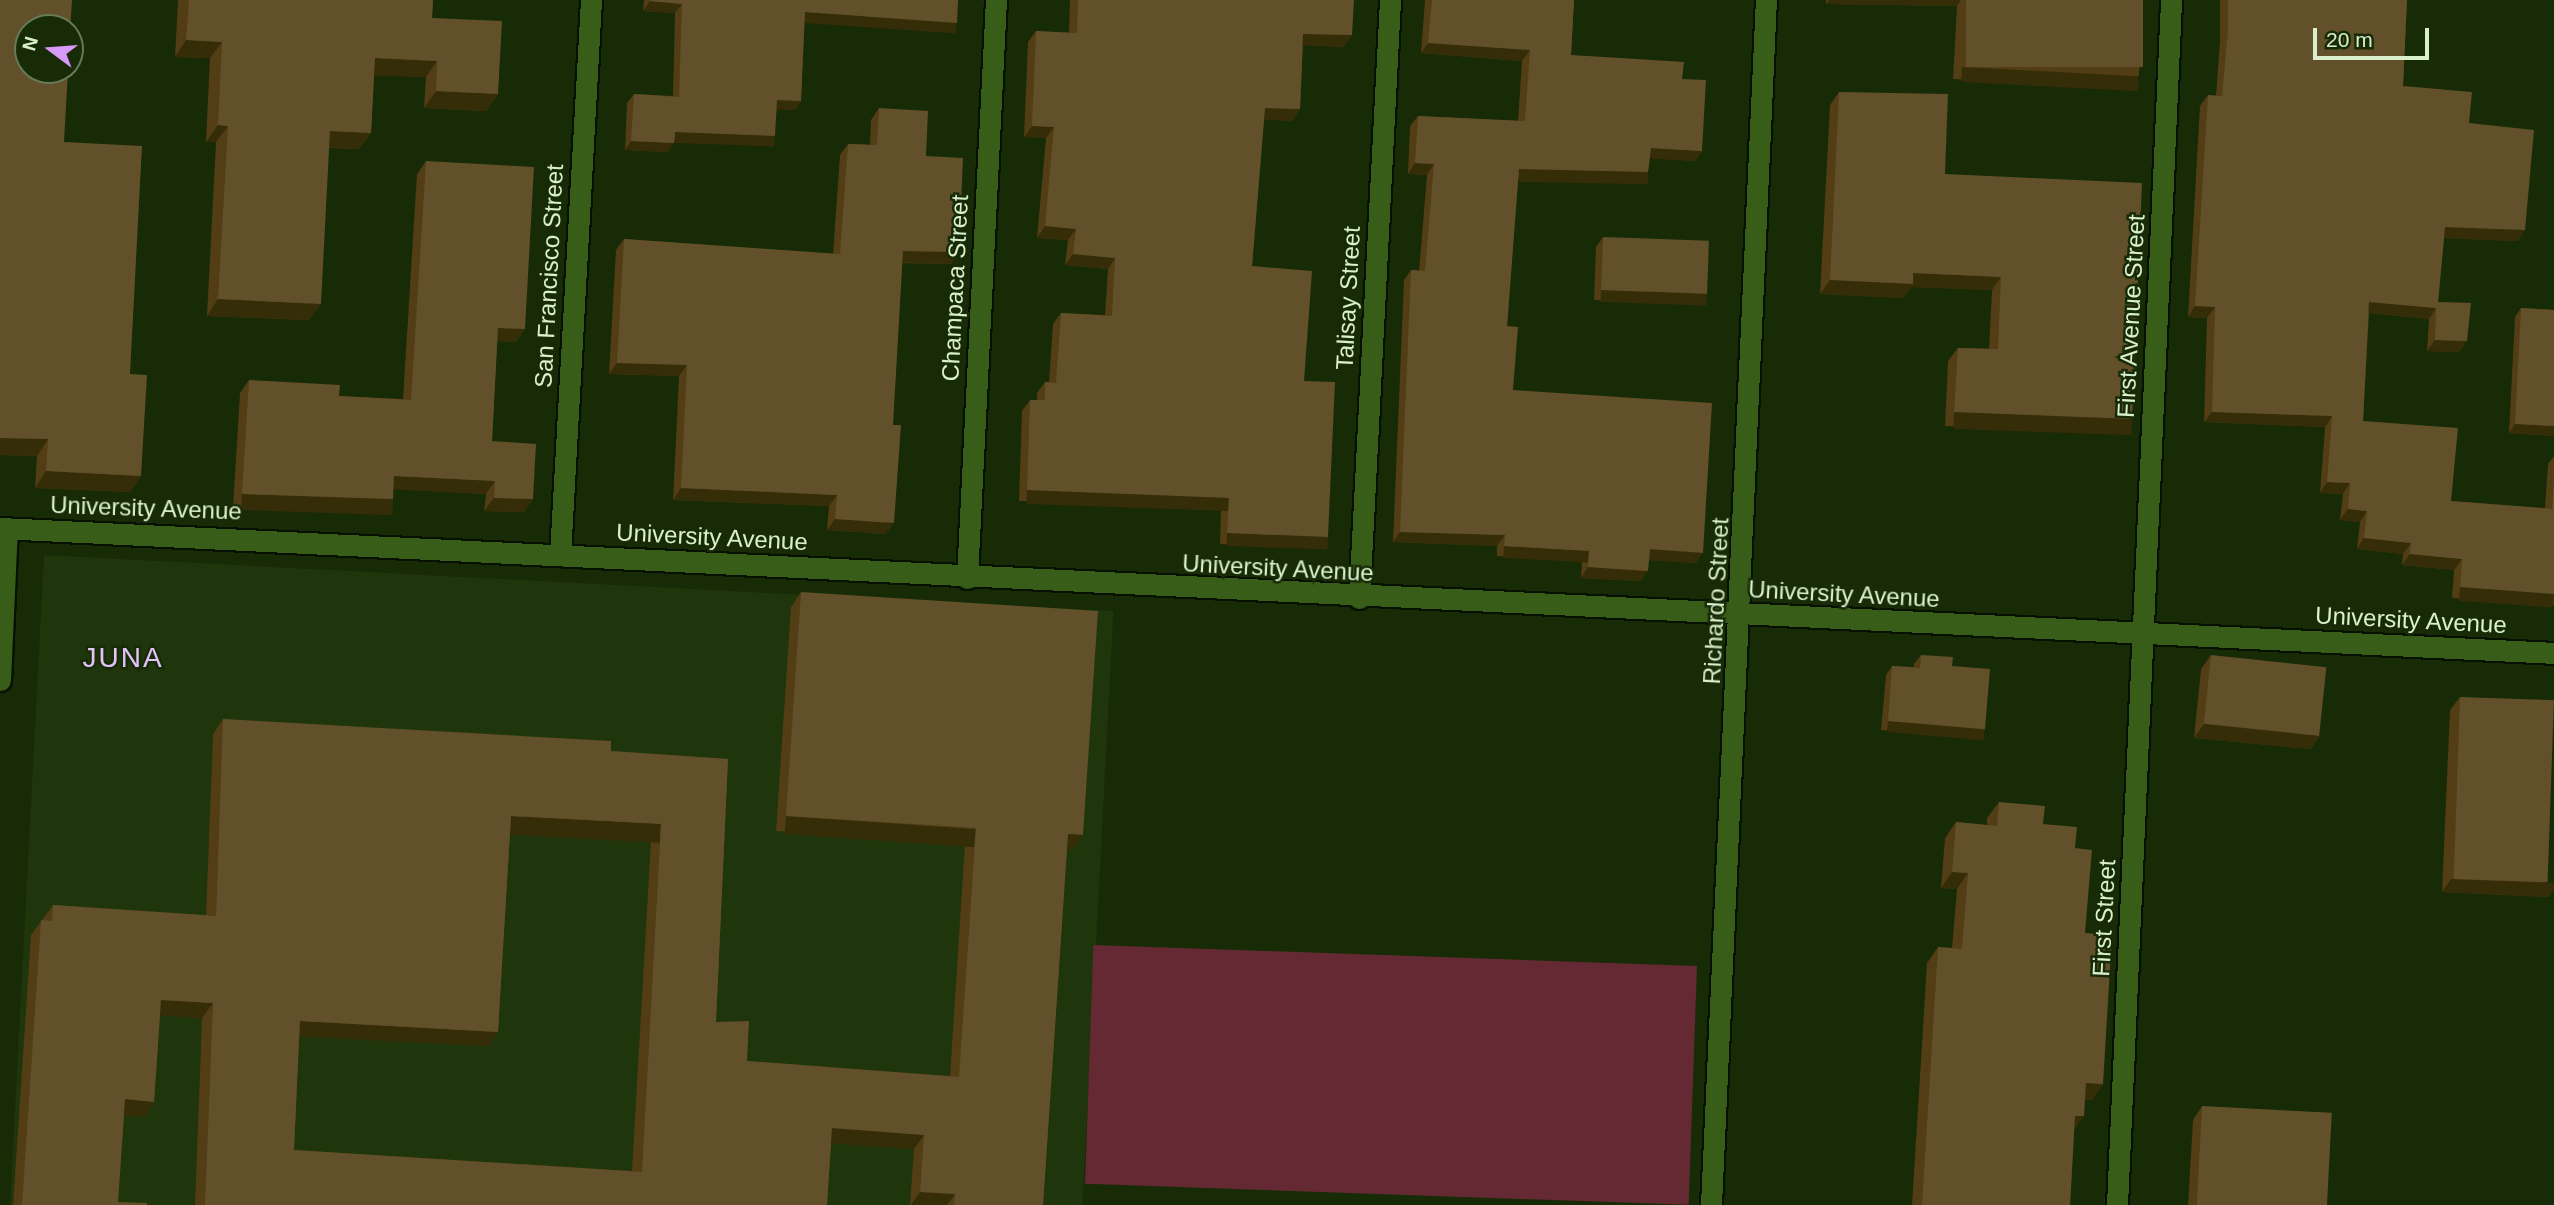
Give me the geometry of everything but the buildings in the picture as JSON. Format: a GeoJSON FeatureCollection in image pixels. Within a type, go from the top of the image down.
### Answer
{"type":"FeatureCollection","features":[{"type":"Feature","properties":{"kind":"street","name":"San Francisco Street"},"geometry":{"type":"LineString","coordinates":[[560,555],[591,0]]}},
{"type":"Feature","properties":{"kind":"street","name":"Champaca Street"},"geometry":{"type":"LineString","coordinates":[[967,578],[996,0]]}},
{"type":"Feature","properties":{"kind":"street","name":"Talisay Street"},"geometry":{"type":"LineString","coordinates":[[1359,598],[1390,0]]}},
{"type":"Feature","properties":{"kind":"street","name":"Richardo Street"},"geometry":{"type":"LineString","coordinates":[[1712,1205],[1742,615],[1766,0]]}},
{"type":"Feature","properties":{"kind":"street","name":"First Avenue Street"},"geometry":{"type":"LineString","coordinates":[[2143,633],[2171,0]]}},
{"type":"Feature","properties":{"kind":"street","name":"University Avenue"},"geometry":{"type":"LineString","coordinates":[[4,528],[1359,598],[2554,653]]}},
{"type":"Feature","properties":{"kind":"street"},"geometry":{"type":"LineString","coordinates":[[0,680],[4,528]]}},
{"type":"Feature","properties":{"kind":"street","name":"First Street"},"geometry":{"type":"LineString","coordinates":[[2117,1205],[2143,633]]}},
{"type":"Feature","properties":{"kind":"shaded area"},"geometry":{"type":"Polygon","coordinates":[[[44,555],[1114,611],[1082,1205],[10,1205],[44,555]]]}},
{"type":"Feature","properties":{"kind":"shaded area"},"geometry":{"type":"Polygon","coordinates":[[[1093,945],[1697,966],[1689,1205],[1085,1184],[1093,945]]]}},
{"type":"Feature","properties":{"kind":"district","name":"JUNA"},"geometry":{"type":"Point","coordinates":[123,658]}}]}
